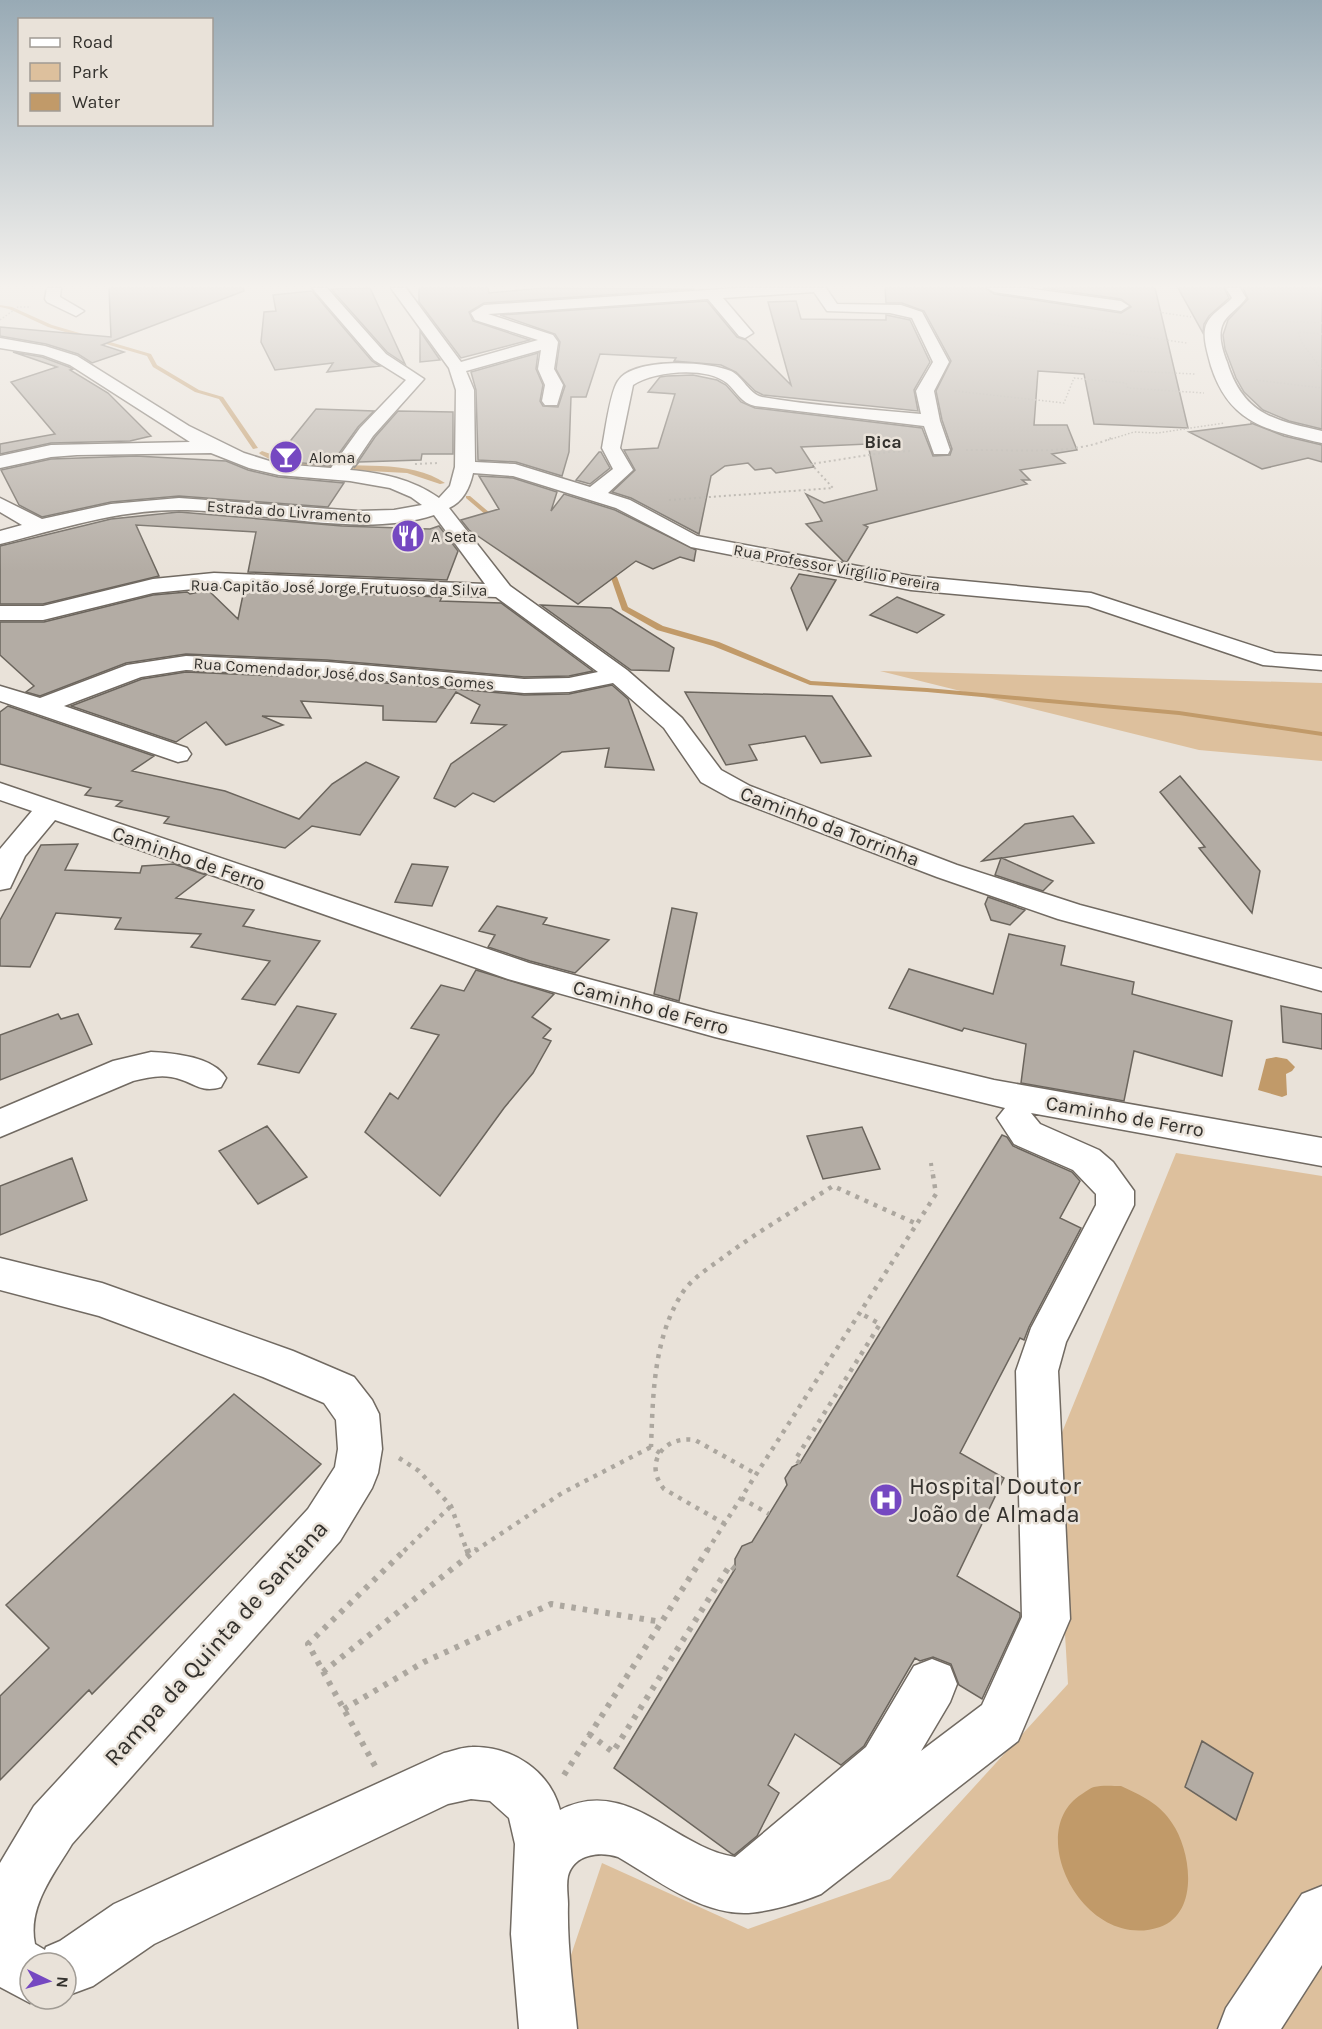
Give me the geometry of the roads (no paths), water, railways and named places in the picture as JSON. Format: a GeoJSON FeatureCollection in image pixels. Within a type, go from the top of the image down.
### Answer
{"type":"FeatureCollection","features":[{"type":"Feature","properties":{"kind":"street"},"geometry":{"type":"LineString","coordinates":[[109,383],[211,447]]}},
{"type":"Feature","properties":{"kind":"street"},"geometry":{"type":"LineString","coordinates":[[341,470],[366,432],[413,383]]}},
{"type":"Feature","properties":{"kind":"street","name":"Estrada do Livramento"},"geometry":{"type":"LineString","coordinates":[[0,538],[39,525],[134,507],[180,504],[383,517],[412,514],[438,507],[455,495],[463,479],[465,390],[462,383]]}},
{"type":"Feature","properties":{"kind":"street"},"geometry":{"type":"LineString","coordinates":[[550,401],[553,383]]}},
{"type":"Feature","properties":{"kind":"street"},"geometry":{"type":"LineString","coordinates":[[593,495],[623,470],[611,448],[625,383]]}},
{"type":"Feature","properties":{"kind":"street"},"geometry":{"type":"LineString","coordinates":[[735,383],[755,401],[931,421]]}},
{"type":"Feature","properties":{"kind":"street"},"geometry":{"type":"LineString","coordinates":[[930,383],[925,392],[931,421],[941,450]]}},
{"type":"Feature","properties":{"kind":"street"},"geometry":{"type":"LineString","coordinates":[[1225,383],[1230,395],[1240,407],[1268,422],[1322,437]]}},
{"type":"Feature","properties":{"kind":"street"},"geometry":{"type":"LineString","coordinates":[[0,462],[51,451],[77,449],[211,447]]}},
{"type":"Feature","properties":{"kind":"street","name":"Caminho da Torrinha"},"geometry":{"type":"LineString","coordinates":[[211,447],[272,468],[341,470],[391,480],[427,497],[438,507],[502,591],[618,675],[673,723],[711,776],[740,792],[947,871],[1069,912],[1322,980]]}},
{"type":"Feature","properties":{"kind":"street","name":"Rua Professor Virgílio Pereira"},"geometry":{"type":"LineString","coordinates":[[465,467],[515,470],[623,504],[691,541],[910,583],[1091,600],[1272,660],[1322,663]]}},
{"type":"Feature","properties":{"kind":"street"},"geometry":{"type":"LineString","coordinates":[[0,504],[39,525]]}},
{"type":"Feature","properties":{"kind":"street","name":"Rua Capitão José Jorge Frutuoso da Silva"},"geometry":{"type":"LineString","coordinates":[[0,613],[54,612],[153,586],[214,580],[502,591]]}},
{"type":"Feature","properties":{"kind":"street","name":"Rua Comendador José dos Santos Gomes"},"geometry":{"type":"LineString","coordinates":[[40,707],[136,670],[186,663],[316,668],[524,686],[569,685],[618,675]]}},
{"type":"Feature","properties":{"kind":"street"},"geometry":{"type":"LineString","coordinates":[[0,693],[178,754]]}},
{"type":"Feature","properties":{"kind":"street","name":"Caminho de Ferro"},"geometry":{"type":"LineString","coordinates":[[0,791],[519,971],[715,1025],[994,1093],[1322,1152]]}},
{"type":"Feature","properties":{"kind":"street"},"geometry":{"type":"LineString","coordinates":[[0,881],[11,854],[48,809]]}},
{"type":"Feature","properties":{"kind":"street"},"geometry":{"type":"LineString","coordinates":[[0,1124],[125,1070],[151,1065],[177,1065],[209,1078]]}},
{"type":"Feature","properties":{"kind":"street"},"geometry":{"type":"LineString","coordinates":[[538,1843],[558,1844],[581,1828],[605,1826],[631,1835],[714,1881],[745,1886],[802,1875],[1000,1723],[1046,1619],[1046,1545],[1037,1371],[1046,1341],[1115,1205],[1115,1191],[1109,1181],[1086,1160],[1027,1134],[1015,1118]]}},
{"type":"Feature","properties":{"kind":"street","name":"Rampa da Quinta de Santana"},"geometry":{"type":"LineString","coordinates":[[0,1274],[102,1300],[278,1364],[339,1390],[357,1414],[360,1449],[356,1473],[324,1525],[53,1825],[13,1893],[4,1929],[10,1961],[18,1966]]}},
{"type":"Feature","properties":{"kind":"street"},"geometry":{"type":"LineString","coordinates":[[745,1886],[884,1766],[932,1683]]}},
{"type":"Feature","properties":{"kind":"street"},"geometry":{"type":"LineString","coordinates":[[78,1963],[134,1924],[444,1779],[471,1773],[501,1776],[532,1803],[538,1843],[539,1934],[548,2029]]}},
{"type":"Feature","properties":{"kind":"street"},"geometry":{"type":"LineString","coordinates":[[1247,2029],[1322,1914]]}},
{"type":"Feature","properties":{"kind":"water"},"geometry":{"type":"Polygon","coordinates":[[[1276,1057],[1287,1059],[1295,1067],[1286,1074],[1287,1095],[1282,1097],[1258,1090],[1266,1059],[1276,1057]]]}},
{"type":"Feature","properties":{"kind":"water"},"geometry":{"type":"Polygon","coordinates":[[[1121,1786],[1162,1810],[1179,1835],[1184,1849],[1188,1880],[1186,1895],[1181,1909],[1173,1920],[1160,1927],[1132,1930],[1107,1922],[1086,1906],[1070,1884],[1060,1859],[1058,1834],[1065,1811],[1082,1794],[1092,1788],[1121,1786]]]}},
{"type":"Feature","properties":{"kind":"waterway"},"geometry":{"type":"LineString","coordinates":[[183,383],[197,391],[221,398],[255,448]]}},
{"type":"Feature","properties":{"kind":"waterway"},"geometry":{"type":"LineString","coordinates":[[262,453],[276,459],[311,466],[407,471],[442,483]]}},
{"type":"Feature","properties":{"kind":"waterway"},"geometry":{"type":"LineString","coordinates":[[468,497],[495,520]]}},
{"type":"Feature","properties":{"kind":"waterway"},"geometry":{"type":"LineString","coordinates":[[603,568],[614,577],[625,608],[660,628],[716,644],[810,683],[927,690],[1179,713],[1322,734]]}},
{"type":"Feature","properties":{"kind":"place","name":"Aloma"},"geometry":{"type":"Point","coordinates":[286,457]}},
{"type":"Feature","properties":{"kind":"place","name":"A Seta"},"geometry":{"type":"Point","coordinates":[408,536]}},
{"type":"Feature","properties":{"kind":"place","name":"Hospital Doutor João de Almada"},"geometry":{"type":"Point","coordinates":[886,1500]}},
{"type":"Feature","properties":{"kind":"district","name":"Bica"},"geometry":{"type":"Point","coordinates":[883,442]}}]}
